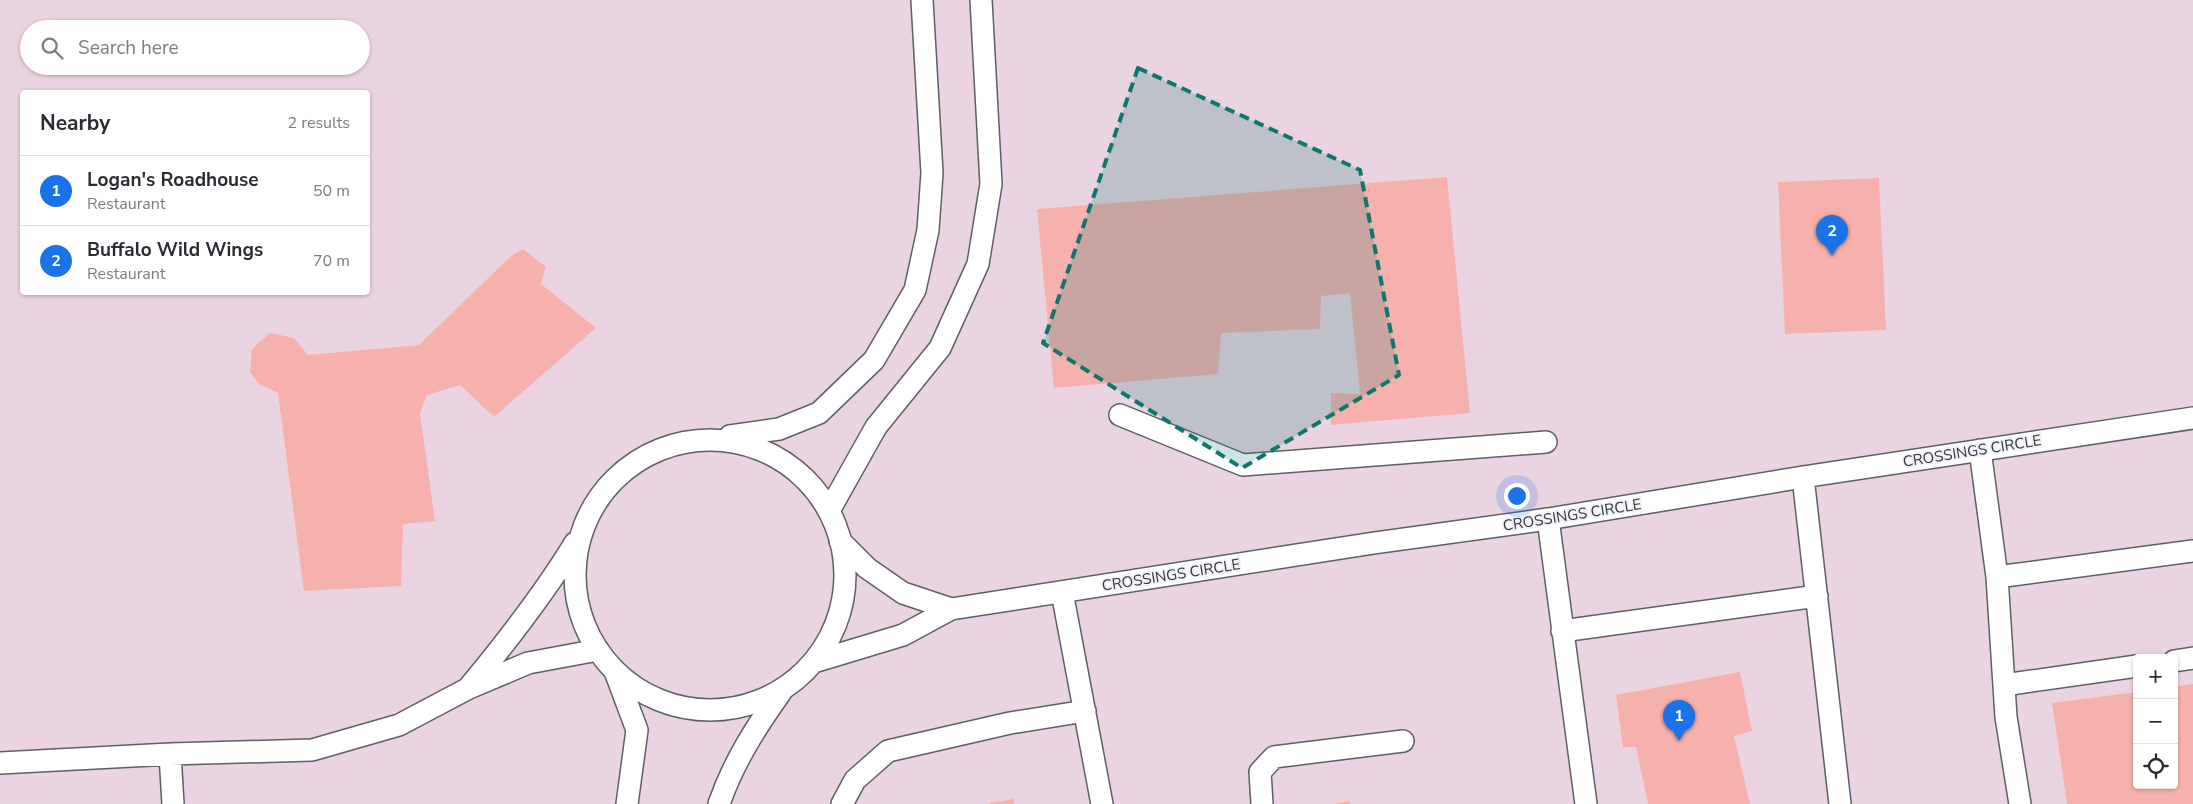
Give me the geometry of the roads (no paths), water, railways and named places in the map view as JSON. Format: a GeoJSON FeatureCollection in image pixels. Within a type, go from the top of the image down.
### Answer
{"type":"FeatureCollection","features":[{"type":"Feature","properties":{"kind":"lane"},"geometry":{"type":"LineString","coordinates":[[468,688],[549,585],[578,539],[601,492],[636,460],[668,445],[778,429],[819,414],[874,360],[915,290],[928,230],[932,172],[922,0]]}},
{"type":"Feature","properties":{"kind":"lane"},"geometry":{"type":"LineString","coordinates":[[830,509],[876,427],[940,348],[978,264],[991,184],[981,0]]}},
{"type":"Feature","properties":{"kind":"lane"},"geometry":{"type":"LineString","coordinates":[[1120,415],[1243,465],[1546,442]]}},
{"type":"Feature","properties":{"kind":"lane","name":"CROSSINGS CIRCLE"},"geometry":{"type":"LineString","coordinates":[[951,609],[1374,543],[1548,520],[1803,477],[2193,418]]}},
{"type":"Feature","properties":{"kind":"lane"},"geometry":{"type":"LineString","coordinates":[[714,439],[762,449],[802,475],[830,509],[846,567],[841,615],[817,660],[781,692],[756,728],[728,778],[719,804]]}},
{"type":"Feature","properties":{"kind":"lane"},"geometry":{"type":"LineString","coordinates":[[1980,450],[1997,577],[2007,726],[2020,804]]}},
{"type":"Feature","properties":{"kind":"lane"},"geometry":{"type":"LineString","coordinates":[[1803,477],[1840,804]]}},
{"type":"Feature","properties":{"kind":"lane"},"geometry":{"type":"LineString","coordinates":[[1548,520],[1586,804]]}},
{"type":"Feature","properties":{"kind":"lane"},"geometry":{"type":"LineString","coordinates":[[838,538],[867,568],[903,593],[951,609]]}},
{"type":"Feature","properties":{"kind":"lane"},"geometry":{"type":"LineString","coordinates":[[578,539],[574,586],[598,650],[616,674],[637,730],[627,804]]}},
{"type":"Feature","properties":{"kind":"lane"},"geometry":{"type":"LineString","coordinates":[[1997,577],[2193,552]]}},
{"type":"Feature","properties":{"kind":"lane"},"geometry":{"type":"LineString","coordinates":[[1062,592],[1102,804]]}},
{"type":"Feature","properties":{"kind":"lane"},"geometry":{"type":"LineString","coordinates":[[1562,631],[1817,596]]}},
{"type":"Feature","properties":{"kind":"lane"},"geometry":{"type":"LineString","coordinates":[[817,660],[904,635],[951,609]]}},
{"type":"Feature","properties":{"kind":"lane"},"geometry":{"type":"LineString","coordinates":[[0,763],[170,754],[312,750],[399,725],[468,688],[528,663],[598,650]]}},
{"type":"Feature","properties":{"kind":"lane"},"geometry":{"type":"LineString","coordinates":[[2178,660],[2193,658]]}},
{"type":"Feature","properties":{"kind":"lane"},"geometry":{"type":"LineString","coordinates":[[2004,685],[2133,667]]}},
{"type":"Feature","properties":{"kind":"lane"},"geometry":{"type":"LineString","coordinates":[[616,674],[656,700],[699,711],[746,707],[781,692]]}},
{"type":"Feature","properties":{"kind":"lane"},"geometry":{"type":"LineString","coordinates":[[842,804],[855,780],[888,751],[1010,723],[1085,711]]}},
{"type":"Feature","properties":{"kind":"lane"},"geometry":{"type":"LineString","coordinates":[[1262,804],[1260,772],[1274,757],[1402,741]]}},
{"type":"Feature","properties":{"kind":"lane"},"geometry":{"type":"LineString","coordinates":[[170,754],[173,804]]}},
{"type":"Feature","properties":{"kind":"place","name":"Buffalo Wild Wings"},"geometry":{"type":"Point","coordinates":[1832,256]}},
{"type":"Feature","properties":{"kind":"place","name":"Logan's Roadhouse"},"geometry":{"type":"Point","coordinates":[1679,741]}}]}
